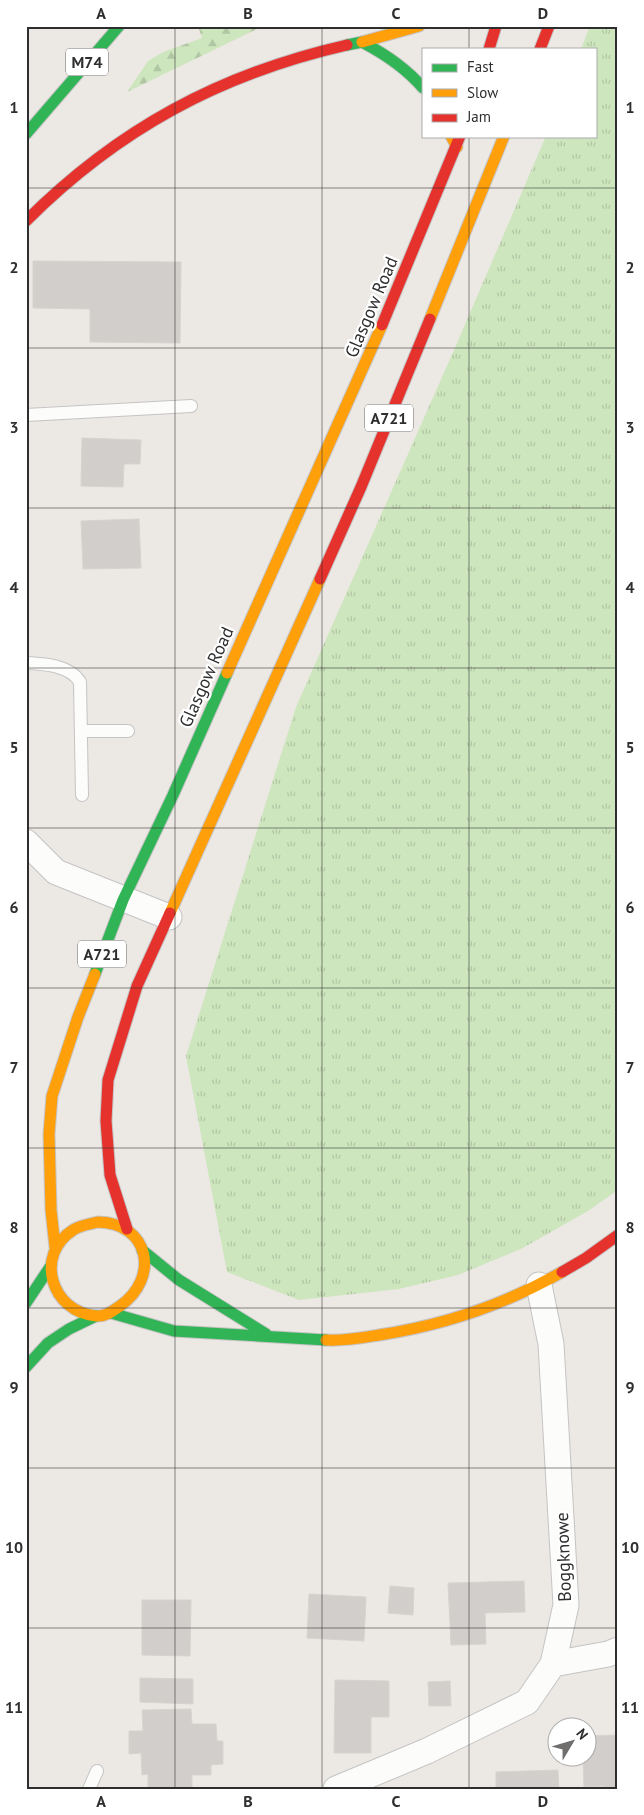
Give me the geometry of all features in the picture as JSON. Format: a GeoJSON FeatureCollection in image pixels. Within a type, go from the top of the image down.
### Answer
{"type":"FeatureCollection","features":[{"type":"Feature","properties":{"kind":"main road","name":"M74"},"geometry":{"type":"LineString","coordinates":[[26,134],[118,26]]}},
{"type":"Feature","properties":{"kind":"main road"},"geometry":{"type":"LineString","coordinates":[[26,221],[85,167],[161,116],[201,95],[252,72],[311,54],[419,26]]}},
{"type":"Feature","properties":{"kind":"main road"},"geometry":{"type":"LineString","coordinates":[[489,48],[496,26]]}},
{"type":"Feature","properties":{"kind":"main road"},"geometry":{"type":"LineString","coordinates":[[540,48],[549,26]]}},
{"type":"Feature","properties":{"kind":"main road"},"geometry":{"type":"LineString","coordinates":[[362,42],[388,56],[406,70],[422,87]]}},
{"type":"Feature","properties":{"kind":"main road","name":"M74"},"geometry":{"type":"LineString","coordinates":[[26,142],[56,98]]}},
{"type":"Feature","properties":{"kind":"main road","name":"A721"},"geometry":{"type":"LineString","coordinates":[[127,1228],[110,1175],[106,1121],[108,1080],[138,986],[361,487],[503,138]]}},
{"type":"Feature","properties":{"kind":"main road","name":"Glasgow Road"},"geometry":{"type":"LineString","coordinates":[[55,1247],[51,1210],[49,1134],[52,1096],[78,1017],[123,900],[173,795],[375,343],[459,142]]}},
{"type":"Feature","properties":{"kind":"main road"},"geometry":{"type":"LineString","coordinates":[[26,1303],[50,1267],[55,1247],[70,1231],[85,1224],[111,1222],[127,1228],[142,1250],[178,1280],[270,1336]]}},
{"type":"Feature","properties":{"kind":"main road"},"geometry":{"type":"LineString","coordinates":[[111,1313],[174,1331],[338,1341],[391,1333],[449,1320],[503,1302],[539,1285],[586,1258],[618,1234]]}},
{"type":"Feature","properties":{"kind":"main road"},"geometry":{"type":"LineString","coordinates":[[26,1367],[48,1343],[69,1329],[96,1316],[111,1313],[127,1301],[141,1283],[144,1270],[142,1250]]}},
{"type":"Feature","properties":{"kind":"main road"},"geometry":{"type":"LineString","coordinates":[[50,1267],[53,1287],[66,1303],[78,1312],[96,1316]]}},
{"type":"Feature","properties":{"kind":"street"},"geometry":{"type":"LineString","coordinates":[[26,842],[56,872],[168,917]]}},
{"type":"Feature","properties":{"kind":"street","name":"Boggknowe"},"geometry":{"type":"LineString","coordinates":[[336,1789],[427,1751],[526,1702],[553,1664],[566,1605],[551,1344],[539,1285]]}},
{"type":"Feature","properties":{"kind":"street"},"geometry":{"type":"LineString","coordinates":[[553,1664],[608,1654],[618,1650]]}},
{"type":"Feature","properties":{"kind":"lane"},"geometry":{"type":"LineString","coordinates":[[26,415],[191,406]]}},
{"type":"Feature","properties":{"kind":"lane"},"geometry":{"type":"LineString","coordinates":[[26,663],[52,666],[68,671],[76,676],[80,682],[82,795]]}},
{"type":"Feature","properties":{"kind":"lane"},"geometry":{"type":"LineString","coordinates":[[81,730],[128,731]]}},
{"type":"Feature","properties":{"kind":"lane"},"geometry":{"type":"LineString","coordinates":[[89,1789],[98,1771]]}},
{"type":"Feature","properties":{"kind":"green space"},"geometry":{"type":"Polygon","coordinates":[[[198,26],[263,26],[127,92],[148,61],[163,52],[202,38],[198,26]]]}},
{"type":"Feature","properties":{"kind":"green space"},"geometry":{"type":"Polygon","coordinates":[[[590,26],[618,26],[618,1190],[588,1211],[521,1249],[458,1275],[399,1289],[299,1300],[227,1272],[186,1056],[296,707],[454,350],[545,138],[596,138],[596,48],[581,48],[590,26]]]}},
{"type":"Feature","properties":{"kind":"building"},"geometry":{"type":"Polygon","coordinates":[[[33,261],[181,262],[180,343],[90,342],[90,309],[33,308],[33,261]]]}},
{"type":"Feature","properties":{"kind":"building"},"geometry":{"type":"Polygon","coordinates":[[[82,438],[141,440],[140,464],[124,464],[123,487],[81,486],[82,438]]]}},
{"type":"Feature","properties":{"kind":"building"},"geometry":{"type":"Polygon","coordinates":[[[139,519],[141,568],[83,569],[81,521],[139,519]]]}},
{"type":"Feature","properties":{"kind":"building"},"geometry":{"type":"Polygon","coordinates":[[[524,1581],[525,1612],[485,1613],[486,1644],[451,1645],[448,1583],[524,1581]]]}},
{"type":"Feature","properties":{"kind":"building"},"geometry":{"type":"Polygon","coordinates":[[[390,1586],[414,1588],[413,1615],[388,1613],[390,1586]]]}},
{"type":"Feature","properties":{"kind":"building"},"geometry":{"type":"Polygon","coordinates":[[[309,1594],[366,1597],[364,1641],[307,1638],[309,1594]]]}},
{"type":"Feature","properties":{"kind":"building"},"geometry":{"type":"Polygon","coordinates":[[[142,1600],[191,1600],[190,1656],[142,1655],[142,1600]]]}},
{"type":"Feature","properties":{"kind":"building"},"geometry":{"type":"Polygon","coordinates":[[[140,1678],[193,1679],[193,1704],[140,1702],[140,1678]]]}},
{"type":"Feature","properties":{"kind":"building"},"geometry":{"type":"Polygon","coordinates":[[[335,1680],[389,1681],[389,1717],[371,1717],[371,1753],[334,1753],[335,1680]]]}},
{"type":"Feature","properties":{"kind":"building"},"geometry":{"type":"Polygon","coordinates":[[[450,1681],[451,1706],[429,1706],[428,1682],[450,1681]]]}},
{"type":"Feature","properties":{"kind":"building"},"geometry":{"type":"Polygon","coordinates":[[[191,1709],[192,1724],[216,1724],[217,1741],[223,1741],[223,1764],[211,1765],[211,1775],[192,1775],[192,1789],[148,1789],[148,1774],[142,1775],[141,1753],[129,1754],[129,1731],[143,1731],[142,1710],[191,1709]]]}},
{"type":"Feature","properties":{"kind":"building"},"geometry":{"type":"Polygon","coordinates":[[[618,1735],[618,1789],[603,1789],[603,1786],[584,1787],[583,1768],[596,1768],[596,1736],[618,1735]]]}},
{"type":"Feature","properties":{"kind":"building"},"geometry":{"type":"Polygon","coordinates":[[[558,1770],[559,1789],[496,1789],[496,1772],[558,1770]]]}},
{"type":"Feature","properties":{"kind":"traffic: fast"},"geometry":{"type":"LineString","coordinates":[[26,134],[119,26]]}},
{"type":"Feature","properties":{"kind":"traffic: fast"},"geometry":{"type":"LineString","coordinates":[[347,45],[362,42],[371,47],[402,68],[422,87]]}},
{"type":"Feature","properties":{"kind":"traffic: fast"},"geometry":{"type":"LineString","coordinates":[[95,974],[123,900],[173,795],[227,673]]}},
{"type":"Feature","properties":{"kind":"traffic: fast"},"geometry":{"type":"LineString","coordinates":[[142,1250],[179,1280],[266,1334]]}},
{"type":"Feature","properties":{"kind":"traffic: fast"},"geometry":{"type":"LineString","coordinates":[[26,1303],[50,1267]]}},
{"type":"Feature","properties":{"kind":"traffic: fast"},"geometry":{"type":"LineString","coordinates":[[111,1313],[174,1331],[326,1340]]}},
{"type":"Feature","properties":{"kind":"traffic: fast"},"geometry":{"type":"LineString","coordinates":[[26,1367],[48,1343],[69,1329],[96,1316]]}},
{"type":"Feature","properties":{"kind":"traffic: slow"},"geometry":{"type":"LineString","coordinates":[[362,42],[419,26]]}},
{"type":"Feature","properties":{"kind":"traffic: slow"},"geometry":{"type":"LineString","coordinates":[[452,138],[457,147]]}},
{"type":"Feature","properties":{"kind":"traffic: slow"},"geometry":{"type":"LineString","coordinates":[[430,319],[503,138]]}},
{"type":"Feature","properties":{"kind":"traffic: slow"},"geometry":{"type":"LineString","coordinates":[[227,673],[382,325]]}},
{"type":"Feature","properties":{"kind":"traffic: slow"},"geometry":{"type":"LineString","coordinates":[[170,913],[320,579]]}},
{"type":"Feature","properties":{"kind":"traffic: slow"},"geometry":{"type":"LineString","coordinates":[[55,1247],[51,1210],[49,1134],[52,1096],[78,1017],[95,974]]}},
{"type":"Feature","properties":{"kind":"traffic: slow"},"geometry":{"type":"LineString","coordinates":[[98,1222],[116,1225],[129,1232],[138,1242],[144,1254],[144,1267],[141,1281],[133,1294],[115,1310],[106,1315],[96,1316],[80,1312],[68,1304],[59,1294],[53,1281],[51,1267],[54,1253],[61,1241],[76,1228],[98,1222]]}},
{"type":"Feature","properties":{"kind":"traffic: slow"},"geometry":{"type":"LineString","coordinates":[[326,1340],[346,1340],[427,1326],[496,1304],[562,1272]]}},
{"type":"Feature","properties":{"kind":"traffic: jam"},"geometry":{"type":"LineString","coordinates":[[489,48],[496,26]]}},
{"type":"Feature","properties":{"kind":"traffic: jam"},"geometry":{"type":"LineString","coordinates":[[540,48],[549,26]]}},
{"type":"Feature","properties":{"kind":"traffic: jam"},"geometry":{"type":"LineString","coordinates":[[26,221],[61,188],[97,159],[173,109],[214,89],[256,72],[301,57],[347,45]]}},
{"type":"Feature","properties":{"kind":"traffic: jam"},"geometry":{"type":"LineString","coordinates":[[382,325],[459,138]]}},
{"type":"Feature","properties":{"kind":"traffic: jam"},"geometry":{"type":"LineString","coordinates":[[320,579],[361,487],[430,319]]}},
{"type":"Feature","properties":{"kind":"traffic: jam"},"geometry":{"type":"LineString","coordinates":[[127,1229],[110,1175],[106,1121],[108,1080],[137,986],[170,913]]}},
{"type":"Feature","properties":{"kind":"traffic: jam"},"geometry":{"type":"LineString","coordinates":[[562,1272],[586,1258],[618,1235]]}}]}
